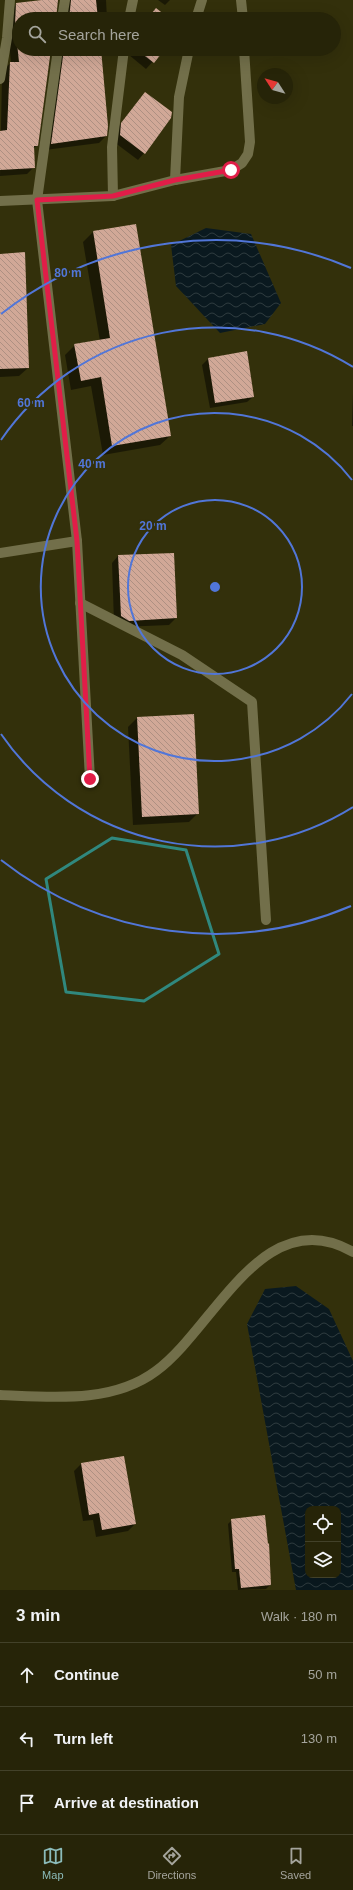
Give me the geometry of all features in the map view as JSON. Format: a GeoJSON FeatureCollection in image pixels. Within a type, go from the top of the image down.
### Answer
{"type":"FeatureCollection","features":[{"type":"Feature","properties":{"kind":"lane"},"geometry":{"type":"LineString","coordinates":[[0,80],[7,38],[10,0]]}},
{"type":"Feature","properties":{"kind":"lane"},"geometry":{"type":"LineString","coordinates":[[63,12],[65,0]]}},
{"type":"Feature","properties":{"kind":"lane"},"geometry":{"type":"LineString","coordinates":[[130,12],[133,0]]}},
{"type":"Feature","properties":{"kind":"lane"},"geometry":{"type":"LineString","coordinates":[[198,12],[202,0]]}},
{"type":"Feature","properties":{"kind":"lane"},"geometry":{"type":"LineString","coordinates":[[241,0],[242,12]]}},
{"type":"Feature","properties":{"kind":"lane"},"geometry":{"type":"LineString","coordinates":[[57,56],[37,200],[77,541],[90,779]]}},
{"type":"Feature","properties":{"kind":"lane"},"geometry":{"type":"LineString","coordinates":[[113,196],[112,147],[123,56]]}},
{"type":"Feature","properties":{"kind":"lane"},"geometry":{"type":"LineString","coordinates":[[175,180],[179,97],[188,56]]}},
{"type":"Feature","properties":{"kind":"lane"},"geometry":{"type":"LineString","coordinates":[[0,201],[113,196],[175,180],[231,170],[242,163],[248,154],[250,142],[244,56]]}},
{"type":"Feature","properties":{"kind":"lane"},"geometry":{"type":"LineString","coordinates":[[0,553],[77,541]]}},
{"type":"Feature","properties":{"kind":"lane"},"geometry":{"type":"LineString","coordinates":[[80,603],[182,655],[252,702],[266,920]]}},
{"type":"Feature","properties":{"kind":"lane"},"geometry":{"type":"LineString","coordinates":[[0,1395],[73,1398],[128,1386],[156,1372],[178,1351],[252,1266],[277,1249],[300,1241],[319,1239],[339,1244],[353,1252]]}},
{"type":"Feature","properties":{"kind":"highlighted area"},"geometry":{"type":"Polygon","coordinates":[[[112,838],[186,850],[219,954],[144,1001],[66,992],[46,879],[112,838]]]}},
{"type":"Feature","properties":{"kind":"water"},"geometry":{"type":"Polygon","coordinates":[[[206,228],[251,234],[281,303],[265,324],[220,333],[176,286],[171,245],[206,228]]]}},
{"type":"Feature","properties":{"kind":"water"},"geometry":{"type":"Polygon","coordinates":[[[296,1286],[329,1309],[353,1361],[353,1590],[296,1590],[247,1324],[265,1289],[296,1286]]]}},
{"type":"Feature","properties":{"kind":"building"},"geometry":{"type":"Polygon","coordinates":[[[58,0],[57,12],[16,12],[16,3],[58,0]]]}},
{"type":"Feature","properties":{"kind":"building"},"geometry":{"type":"Polygon","coordinates":[[[71,0],[96,0],[97,12],[70,12],[71,0]]]}},
{"type":"Feature","properties":{"kind":"building"},"geometry":{"type":"Polygon","coordinates":[[[156,8],[161,12],[153,12],[156,8]]]}},
{"type":"Feature","properties":{"kind":"building"},"geometry":{"type":"Polygon","coordinates":[[[18,56],[50,56],[38,146],[34,146],[35,168],[0,170],[0,131],[7,130],[10,62],[19,62],[18,56]]]}},
{"type":"Feature","properties":{"kind":"building"},"geometry":{"type":"Polygon","coordinates":[[[63,56],[102,56],[108,126],[107,136],[51,144],[63,56]]]}},
{"type":"Feature","properties":{"kind":"building"},"geometry":{"type":"Polygon","coordinates":[[[145,56],[160,56],[154,63],[145,56]]]}},
{"type":"Feature","properties":{"kind":"building"},"geometry":{"type":"Polygon","coordinates":[[[145,92],[172,112],[171,118],[145,154],[120,135],[121,123],[145,92]]]}},
{"type":"Feature","properties":{"kind":"building"},"geometry":{"type":"Polygon","coordinates":[[[136,224],[171,436],[112,446],[101,377],[81,381],[74,344],[110,338],[93,231],[136,224]]]}},
{"type":"Feature","properties":{"kind":"building"},"geometry":{"type":"Polygon","coordinates":[[[25,252],[29,368],[0,369],[0,254],[25,252]]]}},
{"type":"Feature","properties":{"kind":"building"},"geometry":{"type":"Polygon","coordinates":[[[247,351],[254,397],[215,403],[208,358],[247,351]]]}},
{"type":"Feature","properties":{"kind":"building"},"geometry":{"type":"Polygon","coordinates":[[[174,553],[177,618],[129,621],[121,616],[118,555],[174,553]]]}},
{"type":"Feature","properties":{"kind":"building"},"geometry":{"type":"Polygon","coordinates":[[[194,714],[199,814],[142,817],[137,717],[194,714]]]}},
{"type":"Feature","properties":{"kind":"building"},"geometry":{"type":"Polygon","coordinates":[[[124,1456],[136,1524],[102,1530],[99,1513],[89,1515],[81,1463],[124,1456]]]}},
{"type":"Feature","properties":{"kind":"building"},"geometry":{"type":"Polygon","coordinates":[[[265,1515],[268,1544],[269,1543],[271,1585],[241,1588],[239,1569],[235,1569],[231,1519],[265,1515]]]}},
{"type":"Feature","properties":{"kind":"route"},"geometry":{"type":"LineString","coordinates":[[90,779],[77,541],[37,200],[113,196],[175,180],[231,170]]}}]}
